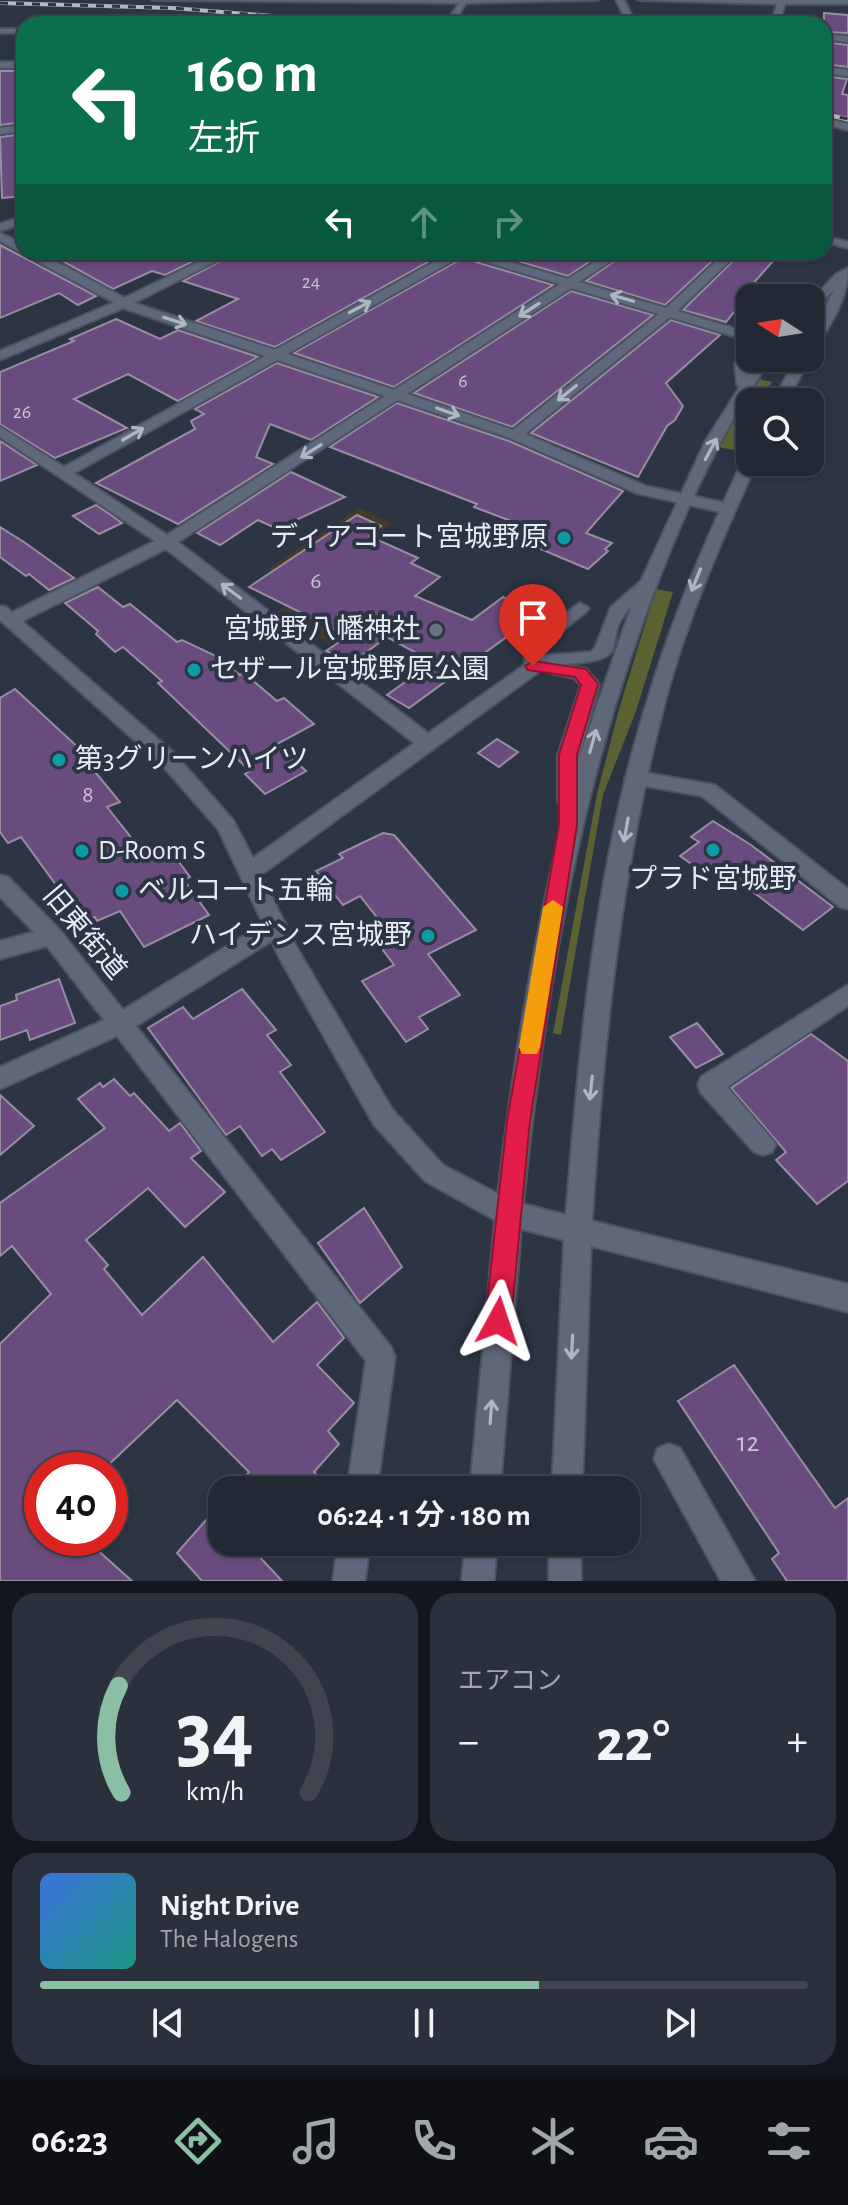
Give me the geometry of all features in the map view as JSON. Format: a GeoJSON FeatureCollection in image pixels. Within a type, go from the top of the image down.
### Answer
{"type":"FeatureCollection","features":[{"type":"Feature","properties":{"kind":"street"},"geometry":{"type":"LineString","coordinates":[[156,0],[594,0]]}},
{"type":"Feature","properties":{"kind":"street"},"geometry":{"type":"LineString","coordinates":[[642,0],[848,2]]}},
{"type":"Feature","properties":{"kind":"street"},"geometry":{"type":"LineString","coordinates":[[0,41],[2,31]]}},
{"type":"Feature","properties":{"kind":"street"},"geometry":{"type":"LineString","coordinates":[[44,260],[124,303],[515,435],[641,490],[725,508]]}},
{"type":"Feature","properties":{"kind":"street"},"geometry":{"type":"LineString","coordinates":[[48,262],[53,260]]}},
{"type":"Feature","properties":{"kind":"street"},"geometry":{"type":"LineString","coordinates":[[0,356],[124,303],[212,260]]}},
{"type":"Feature","properties":{"kind":"street"},"geometry":{"type":"LineString","coordinates":[[65,472],[447,260]]}},
{"type":"Feature","properties":{"kind":"street"},"geometry":{"type":"LineString","coordinates":[[490,260],[736,332]]}},
{"type":"Feature","properties":{"kind":"street"},"geometry":{"type":"LineString","coordinates":[[606,260],[167,542],[6,615],[167,758],[226,825],[276,927],[383,1117],[434,1173],[508,1213],[848,1298]]}},
{"type":"Feature","properties":{"kind":"street"},"geometry":{"type":"LineString","coordinates":[[515,435],[670,311],[724,260]]}},
{"type":"Feature","properties":{"kind":"street"},"geometry":{"type":"LineString","coordinates":[[824,295],[848,271]]}},
{"type":"Feature","properties":{"kind":"street"},"geometry":{"type":"LineString","coordinates":[[824,324],[848,271]]}},
{"type":"Feature","properties":{"kind":"street"},"geometry":{"type":"LineString","coordinates":[[743,372],[744,385]]}},
{"type":"Feature","properties":{"kind":"street"},"geometry":{"type":"LineString","coordinates":[[486,1476],[508,1213],[537,995],[568,825],[608,689],[646,584],[684,499],[744,385],[754,372]]}},
{"type":"Feature","properties":{"kind":"street"},"geometry":{"type":"LineString","coordinates":[[0,431],[167,542],[426,742]]}},
{"type":"Feature","properties":{"kind":"street"},"geometry":{"type":"LineString","coordinates":[[568,1476],[580,1229],[600,998],[635,778],[687,603],[725,508],[742,476]]}},
{"type":"Feature","properties":{"kind":"street"},"geometry":{"type":"LineString","coordinates":[[249,872],[533,666],[543,660],[596,657],[603,651],[617,611],[646,584]]}},
{"type":"Feature","properties":{"kind":"street"},"geometry":{"type":"LineString","coordinates":[[533,666],[533,645],[580,608]]}},
{"type":"Feature","properties":{"kind":"street"},"geometry":{"type":"LineString","coordinates":[[533,666],[580,673],[590,684],[568,755],[568,825]]}},
{"type":"Feature","properties":{"kind":"street"},"geometry":{"type":"LineString","coordinates":[[635,778],[708,790],[848,901]]}},
{"type":"Feature","properties":{"kind":"street","name":"旧東街道"},"geometry":{"type":"LineString","coordinates":[[0,883],[52,936],[381,1357],[364,1476]]}},
{"type":"Feature","properties":{"kind":"street"},"geometry":{"type":"LineString","coordinates":[[0,1078],[120,1024],[276,927]]}},
{"type":"Feature","properties":{"kind":"street"},"geometry":{"type":"LineString","coordinates":[[0,950],[52,936]]}},
{"type":"Feature","properties":{"kind":"street"},"geometry":{"type":"LineString","coordinates":[[763,1144],[710,1085],[848,994]]}},
{"type":"Feature","properties":{"kind":"street"},"geometry":{"type":"LineString","coordinates":[[669,1459],[739,1581]]}},
{"type":"Feature","properties":{"kind":"street"},"geometry":{"type":"LineString","coordinates":[[349,1581],[352,1556]]}},
{"type":"Feature","properties":{"kind":"street"},"geometry":{"type":"LineString","coordinates":[[478,1581],[480,1556]]}},
{"type":"Feature","properties":{"kind":"street"},"geometry":{"type":"LineString","coordinates":[[565,1556],[565,1581]]}},
{"type":"Feature","properties":{"kind":"shaded area"},"geometry":{"type":"Polygon","coordinates":[[[359,508],[392,523],[355,548],[412,587],[330,644],[277,613],[307,589],[268,569],[359,508]]]}},
{"type":"Feature","properties":{"kind":"green space"},"geometry":{"type":"Polygon","coordinates":[[[759,379],[772,382],[768,388],[754,388],[759,379]]]}},
{"type":"Feature","properties":{"kind":"green space"},"geometry":{"type":"Polygon","coordinates":[[[736,418],[736,445],[733,450],[719,447],[736,418]]]}},
{"type":"Feature","properties":{"kind":"green space"},"geometry":{"type":"Polygon","coordinates":[[[656,589],[673,592],[636,711],[603,795],[561,1035],[553,1033],[597,794],[656,589]]]}},
{"type":"Feature","properties":{"kind":"building"},"geometry":{"type":"Polygon","coordinates":[[[824,13],[848,15],[848,33],[832,32],[832,16],[824,16],[824,13]]]}},
{"type":"Feature","properties":{"kind":"building"},"geometry":{"type":"Polygon","coordinates":[[[832,43],[848,45],[848,67],[832,65],[832,43]]]}},
{"type":"Feature","properties":{"kind":"building"},"geometry":{"type":"Polygon","coordinates":[[[0,71],[16,71],[16,123],[0,125],[0,71]]]}},
{"type":"Feature","properties":{"kind":"building"},"geometry":{"type":"Polygon","coordinates":[[[832,77],[847,79],[842,94],[848,95],[848,121],[832,117],[832,77]]]}},
{"type":"Feature","properties":{"kind":"building"},"geometry":{"type":"Polygon","coordinates":[[[16,135],[16,197],[2,198],[0,137],[16,135]]]}},
{"type":"Feature","properties":{"kind":"building"},"geometry":{"type":"Polygon","coordinates":[[[0,245],[16,254],[16,260],[28,260],[96,296],[78,305],[59,293],[0,318],[0,245]]]}},
{"type":"Feature","properties":{"kind":"building"},"geometry":{"type":"Polygon","coordinates":[[[196,260],[165,275],[152,271],[113,289],[64,262],[196,260]]]}},
{"type":"Feature","properties":{"kind":"building"},"geometry":{"type":"Polygon","coordinates":[[[222,260],[432,260],[275,347],[196,321],[238,299],[183,281],[222,260]]]}},
{"type":"Feature","properties":{"kind":"building"},"geometry":{"type":"Polygon","coordinates":[[[459,260],[470,260],[553,285],[394,387],[294,353],[459,260]]]}},
{"type":"Feature","properties":{"kind":"building"},"geometry":{"type":"Polygon","coordinates":[[[514,260],[592,260],[568,276],[514,260]]]}},
{"type":"Feature","properties":{"kind":"building"},"geometry":{"type":"Polygon","coordinates":[[[616,260],[713,260],[665,305],[586,281],[616,260]]]}},
{"type":"Feature","properties":{"kind":"building"},"geometry":{"type":"Polygon","coordinates":[[[734,260],[774,260],[753,284],[736,284],[736,310],[726,322],[683,310],[734,260]]]}},
{"type":"Feature","properties":{"kind":"building"},"geometry":{"type":"Polygon","coordinates":[[[571,291],[653,315],[512,427],[414,393],[571,291]]]}},
{"type":"Feature","properties":{"kind":"building"},"geometry":{"type":"Polygon","coordinates":[[[116,319],[160,339],[178,330],[258,357],[178,401],[128,374],[74,399],[127,428],[55,458],[0,424],[0,372],[74,341],[70,339],[116,319]]]}},
{"type":"Feature","properties":{"kind":"building"},"geometry":{"type":"Polygon","coordinates":[[[671,320],[720,335],[666,383],[683,406],[675,420],[667,426],[638,477],[531,433],[671,320]]]}},
{"type":"Feature","properties":{"kind":"building"},"geometry":{"type":"Polygon","coordinates":[[[277,363],[378,397],[311,440],[270,424],[256,457],[273,464],[178,524],[96,483],[195,429],[191,421],[204,414],[195,409],[277,363]]]}},
{"type":"Feature","properties":{"kind":"building"},"geometry":{"type":"Polygon","coordinates":[[[397,403],[509,441],[623,491],[586,533],[612,543],[605,549],[608,551],[588,569],[538,548],[542,544],[515,533],[524,526],[474,507],[477,504],[330,447],[397,403]]]}},
{"type":"Feature","properties":{"kind":"building"},"geometry":{"type":"Polygon","coordinates":[[[0,441],[37,465],[0,481],[0,441]]]}},
{"type":"Feature","properties":{"kind":"building"},"geometry":{"type":"Polygon","coordinates":[[[291,472],[345,497],[277,529],[258,520],[220,545],[197,533],[291,472]]]}},
{"type":"Feature","properties":{"kind":"building"},"geometry":{"type":"Polygon","coordinates":[[[96,505],[122,523],[99,534],[73,516],[96,505]]]}},
{"type":"Feature","properties":{"kind":"building"},"geometry":{"type":"Polygon","coordinates":[[[357,515],[381,526],[369,536],[418,558],[411,563],[440,577],[415,596],[472,620],[503,597],[538,614],[409,708],[387,695],[433,662],[387,637],[350,664],[326,651],[348,636],[249,587],[357,515]]]}},
{"type":"Feature","properties":{"kind":"building"},"geometry":{"type":"Polygon","coordinates":[[[0,527],[74,578],[49,590],[29,574],[26,576],[0,557],[0,527]]]}},
{"type":"Feature","properties":{"kind":"building"},"geometry":{"type":"Polygon","coordinates":[[[98,587],[123,607],[130,604],[177,642],[182,640],[216,656],[240,675],[244,673],[277,701],[284,698],[314,724],[277,744],[306,771],[265,794],[245,774],[250,771],[158,683],[162,681],[123,647],[115,652],[96,634],[98,631],[65,603],[98,587]]]}},
{"type":"Feature","properties":{"kind":"building"},"geometry":{"type":"Polygon","coordinates":[[[15,689],[96,764],[91,767],[120,802],[107,807],[149,860],[170,850],[190,877],[184,880],[209,915],[144,947],[120,911],[97,921],[95,917],[83,922],[21,837],[8,843],[0,832],[0,698],[15,689]]]}},
{"type":"Feature","properties":{"kind":"building"},"geometry":{"type":"Polygon","coordinates":[[[497,739],[518,752],[499,767],[478,753],[497,739]]]}},
{"type":"Feature","properties":{"kind":"building"},"geometry":{"type":"Polygon","coordinates":[[[713,821],[751,845],[833,907],[803,930],[718,865],[707,875],[680,856],[699,842],[691,837],[713,821]]]}},
{"type":"Feature","properties":{"kind":"building","name":"ハイデンス宮城野"},"geometry":{"type":"Polygon","coordinates":[[[383,833],[394,835],[476,930],[428,954],[460,995],[419,1017],[428,1029],[406,1042],[362,981],[394,965],[380,946],[394,939],[360,896],[343,905],[316,871],[343,858],[339,854],[383,833]]]}},
{"type":"Feature","properties":{"kind":"building"},"geometry":{"type":"Polygon","coordinates":[[[59,979],[75,1023],[30,1040],[27,1030],[0,1040],[0,1006],[17,1000],[16,995],[59,979]]]}},
{"type":"Feature","properties":{"kind":"building"},"geometry":{"type":"Polygon","coordinates":[[[242,989],[276,1030],[267,1035],[291,1065],[280,1072],[325,1132],[281,1160],[272,1149],[262,1156],[240,1126],[226,1135],[148,1028],[183,1007],[193,1019],[242,989]]]}},
{"type":"Feature","properties":{"kind":"building"},"geometry":{"type":"Polygon","coordinates":[[[697,1023],[723,1054],[696,1068],[670,1037],[697,1023]]]}},
{"type":"Feature","properties":{"kind":"building"},"geometry":{"type":"Polygon","coordinates":[[[811,1034],[848,1061],[848,1181],[817,1204],[776,1160],[786,1152],[731,1088],[811,1034]]]}},
{"type":"Feature","properties":{"kind":"building"},"geometry":{"type":"Polygon","coordinates":[[[114,1079],[130,1096],[134,1093],[169,1131],[180,1123],[201,1151],[191,1158],[225,1192],[185,1227],[148,1188],[86,1240],[108,1265],[104,1269],[142,1315],[203,1257],[273,1342],[317,1302],[344,1338],[317,1365],[354,1403],[328,1431],[339,1444],[314,1472],[318,1476],[245,1476],[249,1472],[177,1400],[122,1452],[24,1452],[24,1556],[104,1556],[132,1581],[0,1581],[0,1344],[51,1294],[12,1246],[0,1256],[0,1203],[105,1128],[78,1099],[100,1083],[103,1087],[114,1079]]]}},
{"type":"Feature","properties":{"kind":"building"},"geometry":{"type":"Polygon","coordinates":[[[0,1095],[34,1126],[0,1155],[0,1095]]]}},
{"type":"Feature","properties":{"kind":"building"},"geometry":{"type":"Polygon","coordinates":[[[364,1208],[402,1267],[360,1303],[318,1243],[364,1208]]]}},
{"type":"Feature","properties":{"kind":"building"},"geometry":{"type":"Polygon","coordinates":[[[734,1365],[835,1508],[848,1498],[848,1581],[787,1581],[772,1559],[779,1553],[678,1401],[734,1365]]]}},
{"type":"Feature","properties":{"kind":"building"},"geometry":{"type":"Polygon","coordinates":[[[208,1518],[208,1556],[259,1556],[282,1581],[202,1581],[177,1553],[208,1518]]]}},
{"type":"Feature","properties":{"kind":"railway"},"geometry":{"type":"LineString","coordinates":[[0,3],[172,8],[271,16]]}},
{"type":"Feature","properties":{"kind":"railway"},"geometry":{"type":"LineString","coordinates":[[832,116],[848,119]]}},
{"type":"Feature","properties":{"kind":"slow traffic"},"geometry":{"type":"LineString","coordinates":[[529,1047],[553,907]]}},
{"type":"Feature","properties":{"kind":"place","name":"ディアコート宮城野原"},"geometry":{"type":"Point","coordinates":[564,538]}},
{"type":"Feature","properties":{"kind":"place","name":"宮城野八幡神社"},"geometry":{"type":"Point","coordinates":[436,630]}},
{"type":"Feature","properties":{"kind":"place","name":"セザール宮城野原公園"},"geometry":{"type":"Point","coordinates":[194,670]}},
{"type":"Feature","properties":{"kind":"place","name":"第3グリーンハイツ"},"geometry":{"type":"Point","coordinates":[59,760]}},
{"type":"Feature","properties":{"kind":"place","name":"プラド宮城野"},"geometry":{"type":"Point","coordinates":[713,850]}},
{"type":"Feature","properties":{"kind":"place","name":"D-Room S"},"geometry":{"type":"Point","coordinates":[82,851]}},
{"type":"Feature","properties":{"kind":"place","name":"ベルコート五輪"},"geometry":{"type":"Point","coordinates":[122,891]}},
{"type":"Feature","properties":{"kind":"place","name":"ハイデンス宮城野"},"geometry":{"type":"Point","coordinates":[428,936]}},
{"type":"Feature","properties":{"kind":"route"},"geometry":{"type":"LineString","coordinates":[[498,1321],[518,1121],[568,825],[568,755],[590,684],[580,673],[533,666]]}}]}
